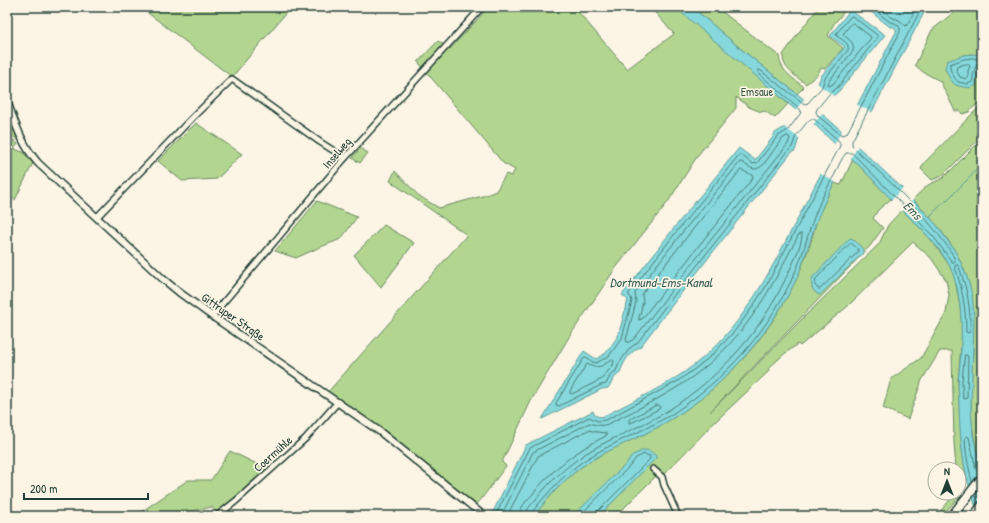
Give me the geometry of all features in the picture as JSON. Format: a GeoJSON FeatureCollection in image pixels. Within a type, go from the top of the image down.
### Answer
{"type":"FeatureCollection","features":[{"type":"Feature","properties":{"kind":"highway"},"geometry":{"type":"LineString","coordinates":[[952,516],[982,478]]}},
{"type":"Feature","properties":{"kind":"street","name":"Inselweg"},"geometry":{"type":"LineString","coordinates":[[212,316],[345,158],[482,7]]}},
{"type":"Feature","properties":{"kind":"street"},"geometry":{"type":"LineString","coordinates":[[97,217],[232,79],[320,142],[345,158]]}},
{"type":"Feature","properties":{"kind":"street","name":"Gittruper Straße"},"geometry":{"type":"LineString","coordinates":[[7,101],[23,142],[30,154],[163,279],[212,316],[379,431],[484,516]]}},
{"type":"Feature","properties":{"kind":"street","name":"Coermühle"},"geometry":{"type":"LineString","coordinates":[[217,516],[236,501],[306,438],[338,402]]}},
{"type":"Feature","properties":{"kind":"street"},"geometry":{"type":"LineString","coordinates":[[653,469],[662,477],[678,516]]}},
{"type":"Feature","properties":{"kind":"street"},"geometry":{"type":"LineString","coordinates":[[973,516],[982,504]]}},
{"type":"Feature","properties":{"kind":"green space"},"geometry":{"type":"Polygon","coordinates":[[[140,7],[291,7],[232,77],[140,7]]]}},
{"type":"Feature","properties":{"kind":"green space","name":"Emsaue"},"geometry":{"type":"Polygon","coordinates":[[[489,7],[574,7],[627,69],[674,34],[650,7],[683,7],[788,104],[775,118],[765,111],[761,112],[749,107],[736,97],[736,108],[698,155],[668,202],[615,269],[569,337],[532,399],[502,462],[506,466],[479,502],[472,503],[382,429],[327,393],[467,235],[390,181],[395,171],[419,196],[439,208],[496,191],[506,174],[511,176],[515,170],[503,163],[418,62],[438,41],[450,49],[489,7]]]}},
{"type":"Feature","properties":{"kind":"green space"},"geometry":{"type":"Polygon","coordinates":[[[692,7],[716,7],[779,56],[784,70],[804,87],[797,94],[692,7]]]}},
{"type":"Feature","properties":{"kind":"green space"},"geometry":{"type":"Polygon","coordinates":[[[819,7],[848,7],[833,25],[828,36],[843,48],[825,69],[821,68],[818,74],[806,84],[787,68],[783,60],[783,55],[819,7]]]}},
{"type":"Feature","properties":{"kind":"green space"},"geometry":{"type":"Polygon","coordinates":[[[959,7],[974,7],[982,22],[982,59],[972,54],[967,54],[958,58],[945,68],[951,80],[977,78],[979,67],[982,66],[982,99],[969,112],[962,114],[960,111],[955,111],[940,81],[923,72],[915,65],[932,30],[959,7]]]}},
{"type":"Feature","properties":{"kind":"green space"},"geometry":{"type":"Polygon","coordinates":[[[982,104],[982,136],[942,176],[932,180],[921,169],[924,163],[982,104]]]}},
{"type":"Feature","properties":{"kind":"green space"},"geometry":{"type":"Polygon","coordinates":[[[7,112],[18,140],[7,131],[7,112]]]}},
{"type":"Feature","properties":{"kind":"green space"},"geometry":{"type":"Polygon","coordinates":[[[196,123],[242,154],[217,179],[182,181],[158,161],[196,123]]]}},
{"type":"Feature","properties":{"kind":"green space"},"geometry":{"type":"Polygon","coordinates":[[[7,134],[18,144],[14,149],[23,152],[33,163],[15,200],[7,195],[7,134]]]}},
{"type":"Feature","properties":{"kind":"green space"},"geometry":{"type":"Polygon","coordinates":[[[982,139],[982,210],[979,219],[982,221],[981,471],[971,414],[974,334],[972,299],[968,282],[958,256],[947,238],[913,199],[928,185],[943,178],[982,139]]]}},
{"type":"Feature","properties":{"kind":"green space"},"geometry":{"type":"Polygon","coordinates":[[[360,148],[368,153],[360,163],[352,158],[360,148]]]}},
{"type":"Feature","properties":{"kind":"green space"},"geometry":{"type":"Polygon","coordinates":[[[853,159],[891,199],[878,210],[873,218],[883,228],[870,246],[710,412],[879,244],[888,225],[902,210],[930,238],[950,266],[955,279],[962,325],[958,382],[964,461],[955,461],[952,351],[940,351],[922,380],[908,419],[883,408],[891,379],[921,358],[946,313],[949,295],[946,280],[931,258],[913,242],[848,306],[800,346],[798,344],[783,355],[768,369],[769,371],[717,420],[662,477],[656,476],[616,516],[534,516],[559,486],[574,473],[590,461],[658,427],[687,409],[718,384],[745,356],[770,325],[781,308],[800,270],[810,245],[818,216],[834,183],[841,185],[853,159]]]}},
{"type":"Feature","properties":{"kind":"green space"},"geometry":{"type":"Polygon","coordinates":[[[317,201],[357,217],[341,239],[296,258],[275,251],[317,201]]]}},
{"type":"Feature","properties":{"kind":"green space"},"geometry":{"type":"Polygon","coordinates":[[[384,225],[414,243],[381,287],[354,255],[384,225]]]}},
{"type":"Feature","properties":{"kind":"green space"},"geometry":{"type":"Polygon","coordinates":[[[230,451],[267,469],[217,513],[212,507],[192,511],[183,516],[135,516],[188,480],[211,480],[230,451]]]}},
{"type":"Feature","properties":{"kind":"green space"},"geometry":{"type":"Polygon","coordinates":[[[949,501],[955,501],[947,510],[944,516],[936,516],[949,501]]]}},
{"type":"Feature","properties":{"kind":"water"},"geometry":{"type":"Polygon","coordinates":[[[675,7],[692,7],[741,49],[806,101],[818,84],[821,76],[845,47],[830,36],[850,10],[885,35],[820,112],[843,132],[896,32],[894,27],[890,27],[865,7],[927,7],[855,144],[902,188],[936,224],[955,251],[967,277],[972,294],[974,317],[971,406],[973,435],[982,475],[982,516],[980,516],[970,490],[967,476],[967,461],[964,461],[962,449],[958,382],[961,350],[961,317],[957,288],[953,274],[949,265],[930,239],[849,156],[827,196],[798,276],[780,310],[769,326],[732,371],[703,397],[664,424],[590,461],[559,486],[534,516],[491,516],[526,445],[593,411],[597,416],[604,416],[662,386],[684,373],[694,365],[724,337],[737,321],[760,288],[836,145],[812,122],[799,138],[795,151],[792,152],[640,347],[627,358],[620,373],[615,377],[608,388],[602,389],[542,419],[584,351],[596,359],[606,353],[618,336],[628,300],[622,295],[739,148],[755,160],[775,133],[785,127],[797,111],[675,7]]]}},
{"type":"Feature","properties":{"kind":"water"},"geometry":{"type":"Polygon","coordinates":[[[964,55],[978,55],[982,59],[982,66],[979,67],[977,72],[976,85],[969,88],[956,85],[950,78],[945,68],[947,61],[964,55]]]}},
{"type":"Feature","properties":{"kind":"water"},"geometry":{"type":"Polygon","coordinates":[[[850,238],[863,249],[863,253],[820,295],[817,294],[812,288],[813,277],[850,238]]]}},
{"type":"Feature","properties":{"kind":"water"},"geometry":{"type":"Polygon","coordinates":[[[644,450],[650,451],[656,456],[656,458],[599,516],[573,516],[627,463],[633,455],[644,450]]]}},
{"type":"Feature","properties":{"kind":"pier"},"geometry":{"type":"Polygon","coordinates":[[[817,83],[835,97],[801,140],[783,126],[817,83]]]}},
{"type":"Feature","properties":{"kind":"pier"},"geometry":{"type":"Polygon","coordinates":[[[856,104],[873,113],[858,143],[859,144],[850,160],[849,159],[837,183],[819,173],[856,104]]]}},
{"type":"Feature","properties":{"kind":"pier"},"geometry":{"type":"Polygon","coordinates":[[[904,187],[915,198],[901,212],[890,201],[904,187]]]}},
{"type":"Feature","properties":{"kind":"waterway"},"geometry":{"type":"LineString","coordinates":[[945,202],[982,163]]}},
{"type":"Feature","properties":{"kind":"waterway","name":"Ems"},"geometry":{"type":"LineString","coordinates":[[929,217],[943,203]]}},
{"type":"Feature","properties":{"kind":"water label","name":"Dortmund-Ems-Kanal"},"geometry":{"type":"Point","coordinates":[661,282]}}]}
